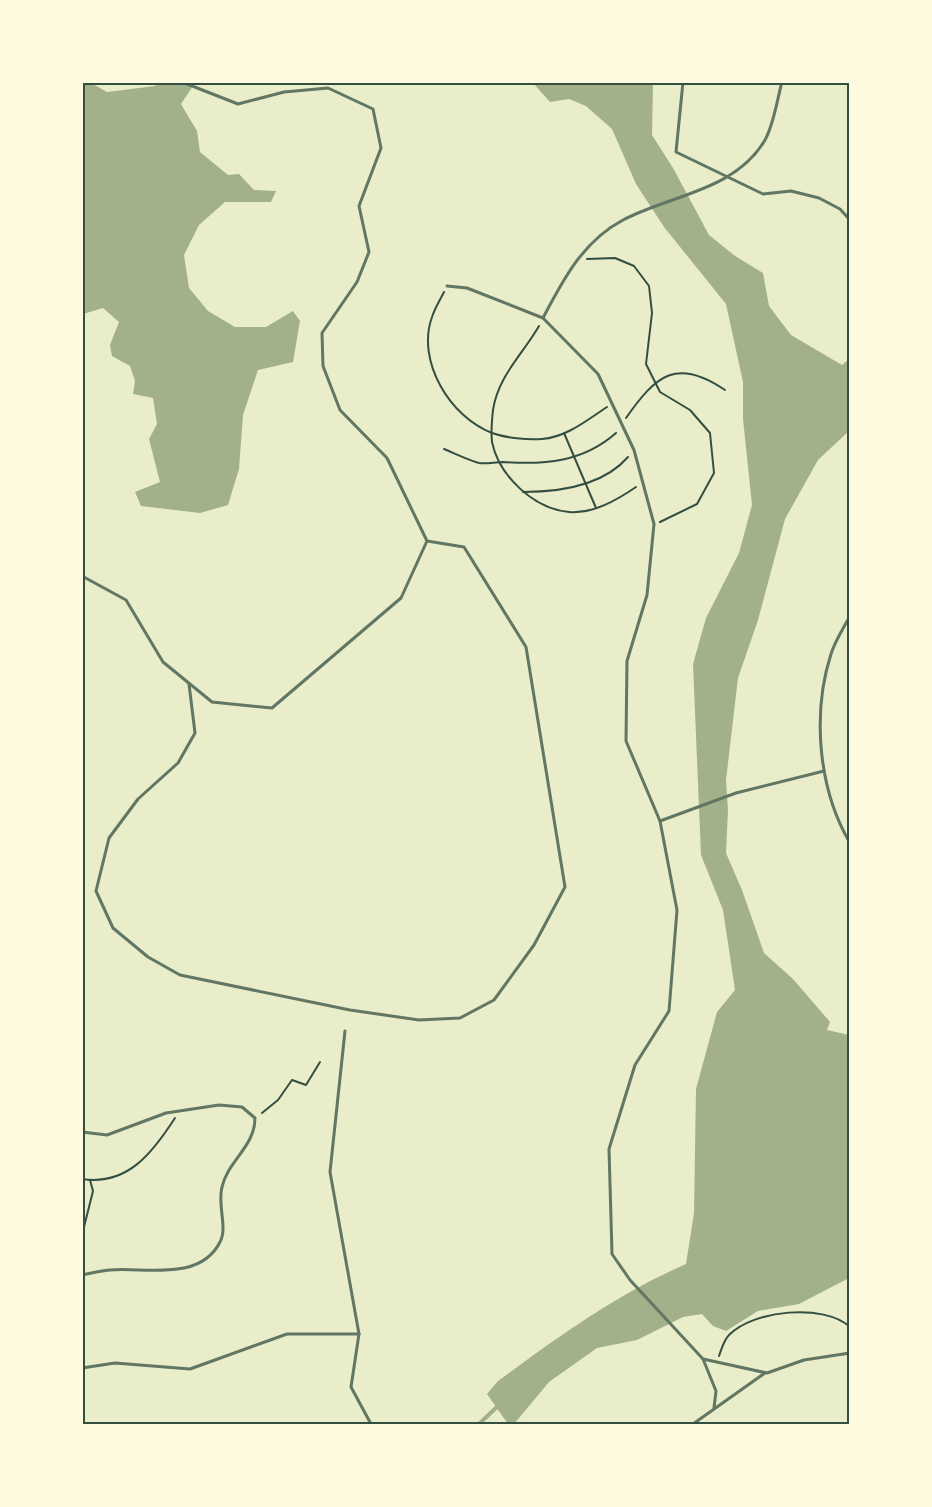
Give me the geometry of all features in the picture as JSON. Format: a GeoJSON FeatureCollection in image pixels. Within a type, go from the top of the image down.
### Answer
{"type":"FeatureCollection","features":[{"type":"Feature","properties":{"kind":"lane"},"geometry":{"type":"LineString","coordinates":[[182,82],[238,104],[284,92],[328,88],[373,109],[381,148],[359,206],[369,252],[357,282],[322,333],[323,366],[340,410],[387,458],[427,541]]}},
{"type":"Feature","properties":{"kind":"lane"},"geometry":{"type":"LineString","coordinates":[[683,82],[676,152],[763,194],[791,191],[819,198],[840,209],[849,220]]}},
{"type":"Feature","properties":{"kind":"lane"},"geometry":{"type":"LineString","coordinates":[[543,318],[577,259],[607,231],[623,220],[704,189],[727,176],[750,158],[766,139],[782,82]]}},
{"type":"Feature","properties":{"kind":"lane"},"geometry":{"type":"LineString","coordinates":[[447,286],[467,288],[543,318],[598,374],[634,450],[654,524],[647,596],[627,661],[626,741],[660,821],[677,910],[669,1011],[635,1065],[609,1149],[612,1254],[630,1280],[703,1359],[716,1391],[714,1408]]}},
{"type":"Feature","properties":{"kind":"lane"},"geometry":{"type":"LineString","coordinates":[[82,576],[126,600],[163,662],[212,702],[272,708],[401,598],[427,541]]}},
{"type":"Feature","properties":{"kind":"lane"},"geometry":{"type":"LineString","coordinates":[[189,684],[195,733],[178,763],[138,799],[109,838],[96,891],[112,928],[148,957],[180,975],[350,1010],[419,1020],[460,1018],[494,1000],[534,945],[566,887],[526,647],[464,547],[427,541]]}},
{"type":"Feature","properties":{"kind":"lane"},"geometry":{"type":"LineString","coordinates":[[849,616],[832,652],[823,689],[821,724],[824,771],[840,827],[849,843]]}},
{"type":"Feature","properties":{"kind":"lane"},"geometry":{"type":"LineString","coordinates":[[660,821],[736,793],[824,771]]}},
{"type":"Feature","properties":{"kind":"lane"},"geometry":{"type":"LineString","coordinates":[[345,1031],[330,1172],[359,1334],[351,1386],[371,1425]]}},
{"type":"Feature","properties":{"kind":"lane"},"geometry":{"type":"LineString","coordinates":[[82,1132],[107,1135],[166,1113],[219,1105],[242,1107],[255,1118],[255,1131],[249,1144],[236,1159],[221,1188],[221,1241],[207,1258],[159,1272],[110,1270],[82,1275]]}},
{"type":"Feature","properties":{"kind":"lane"},"geometry":{"type":"LineString","coordinates":[[82,1368],[115,1363],[190,1370],[287,1334],[359,1334]]}},
{"type":"Feature","properties":{"kind":"lane"},"geometry":{"type":"LineString","coordinates":[[693,1425],[767,1372],[804,1360],[849,1353]]}},
{"type":"Feature","properties":{"kind":"lane"},"geometry":{"type":"LineString","coordinates":[[703,1359],[767,1372]]}},
{"type":"Feature","properties":{"kind":"path"},"geometry":{"type":"LineString","coordinates":[[577,259],[615,258],[634,266],[649,286],[652,313],[646,364],[660,392],[690,410],[710,433],[714,473],[698,504],[654,524]]}},
{"type":"Feature","properties":{"kind":"path"},"geometry":{"type":"LineString","coordinates":[[447,286],[431,318],[429,348],[434,373],[455,407],[477,425],[492,433],[514,438],[543,439],[564,433],[612,404]]}},
{"type":"Feature","properties":{"kind":"path"},"geometry":{"type":"LineString","coordinates":[[543,318],[500,386],[493,409],[492,442],[501,462],[522,492],[543,506],[569,512],[607,505],[644,482]]}},
{"type":"Feature","properties":{"kind":"path"},"geometry":{"type":"LineString","coordinates":[[444,449],[481,463],[501,462],[522,465],[575,458],[601,446],[616,432],[655,383],[667,374],[690,373],[725,390]]}},
{"type":"Feature","properties":{"kind":"path"},"geometry":{"type":"LineString","coordinates":[[564,433],[596,508]]}},
{"type":"Feature","properties":{"kind":"path"},"geometry":{"type":"LineString","coordinates":[[522,492],[549,492],[585,483],[602,476],[624,462],[634,450]]}},
{"type":"Feature","properties":{"kind":"path"},"geometry":{"type":"LineString","coordinates":[[255,1118],[278,1100],[292,1080],[306,1085],[320,1062]]}},
{"type":"Feature","properties":{"kind":"path"},"geometry":{"type":"LineString","coordinates":[[82,1179],[114,1179],[140,1164],[180,1111]]}},
{"type":"Feature","properties":{"kind":"path"},"geometry":{"type":"LineString","coordinates":[[82,1235],[93,1191],[90,1180]]}},
{"type":"Feature","properties":{"kind":"path"},"geometry":{"type":"LineString","coordinates":[[716,1362],[728,1336],[749,1322],[778,1313],[815,1313],[840,1318],[849,1327]]}},
{"type":"Feature","properties":{"kind":"shaded area"},"geometry":{"type":"Polygon","coordinates":[[[83,83],[91,83],[107,92],[155,86],[157,83],[195,83],[181,104],[197,131],[200,152],[228,175],[239,174],[254,190],[276,191],[271,202],[225,202],[199,225],[184,255],[189,288],[208,311],[235,327],[266,327],[293,311],[300,321],[293,362],[258,370],[243,415],[239,469],[228,505],[200,513],[141,506],[135,492],[160,482],[149,439],[157,424],[153,398],[133,394],[135,381],[130,366],[112,356],[110,345],[119,322],[103,308],[83,314],[83,83]]]}},
{"type":"Feature","properties":{"kind":"shaded area"},"geometry":{"type":"Polygon","coordinates":[[[506,83],[653,83],[652,135],[673,168],[709,235],[735,256],[763,273],[769,306],[791,335],[842,365],[849,359],[849,431],[818,460],[785,519],[758,620],[738,678],[726,780],[728,810],[726,853],[742,890],[764,953],[793,979],[830,1022],[827,1030],[849,1035],[849,1278],[799,1304],[758,1311],[726,1331],[713,1326],[702,1314],[683,1317],[637,1340],[597,1348],[549,1382],[514,1424],[508,1424],[487,1394],[498,1381],[612,1303],[686,1264],[694,1213],[696,1089],[717,1012],[735,990],[723,910],[701,855],[693,664],[706,618],[739,553],[752,505],[743,419],[743,382],[726,304],[664,227],[636,184],[612,129],[586,106],[569,99],[550,102],[534,84],[508,85],[506,83]]]}},
{"type":"Feature","properties":{"kind":"waterway"},"geometry":{"type":"LineString","coordinates":[[479,1424],[499,1405]]}}]}
